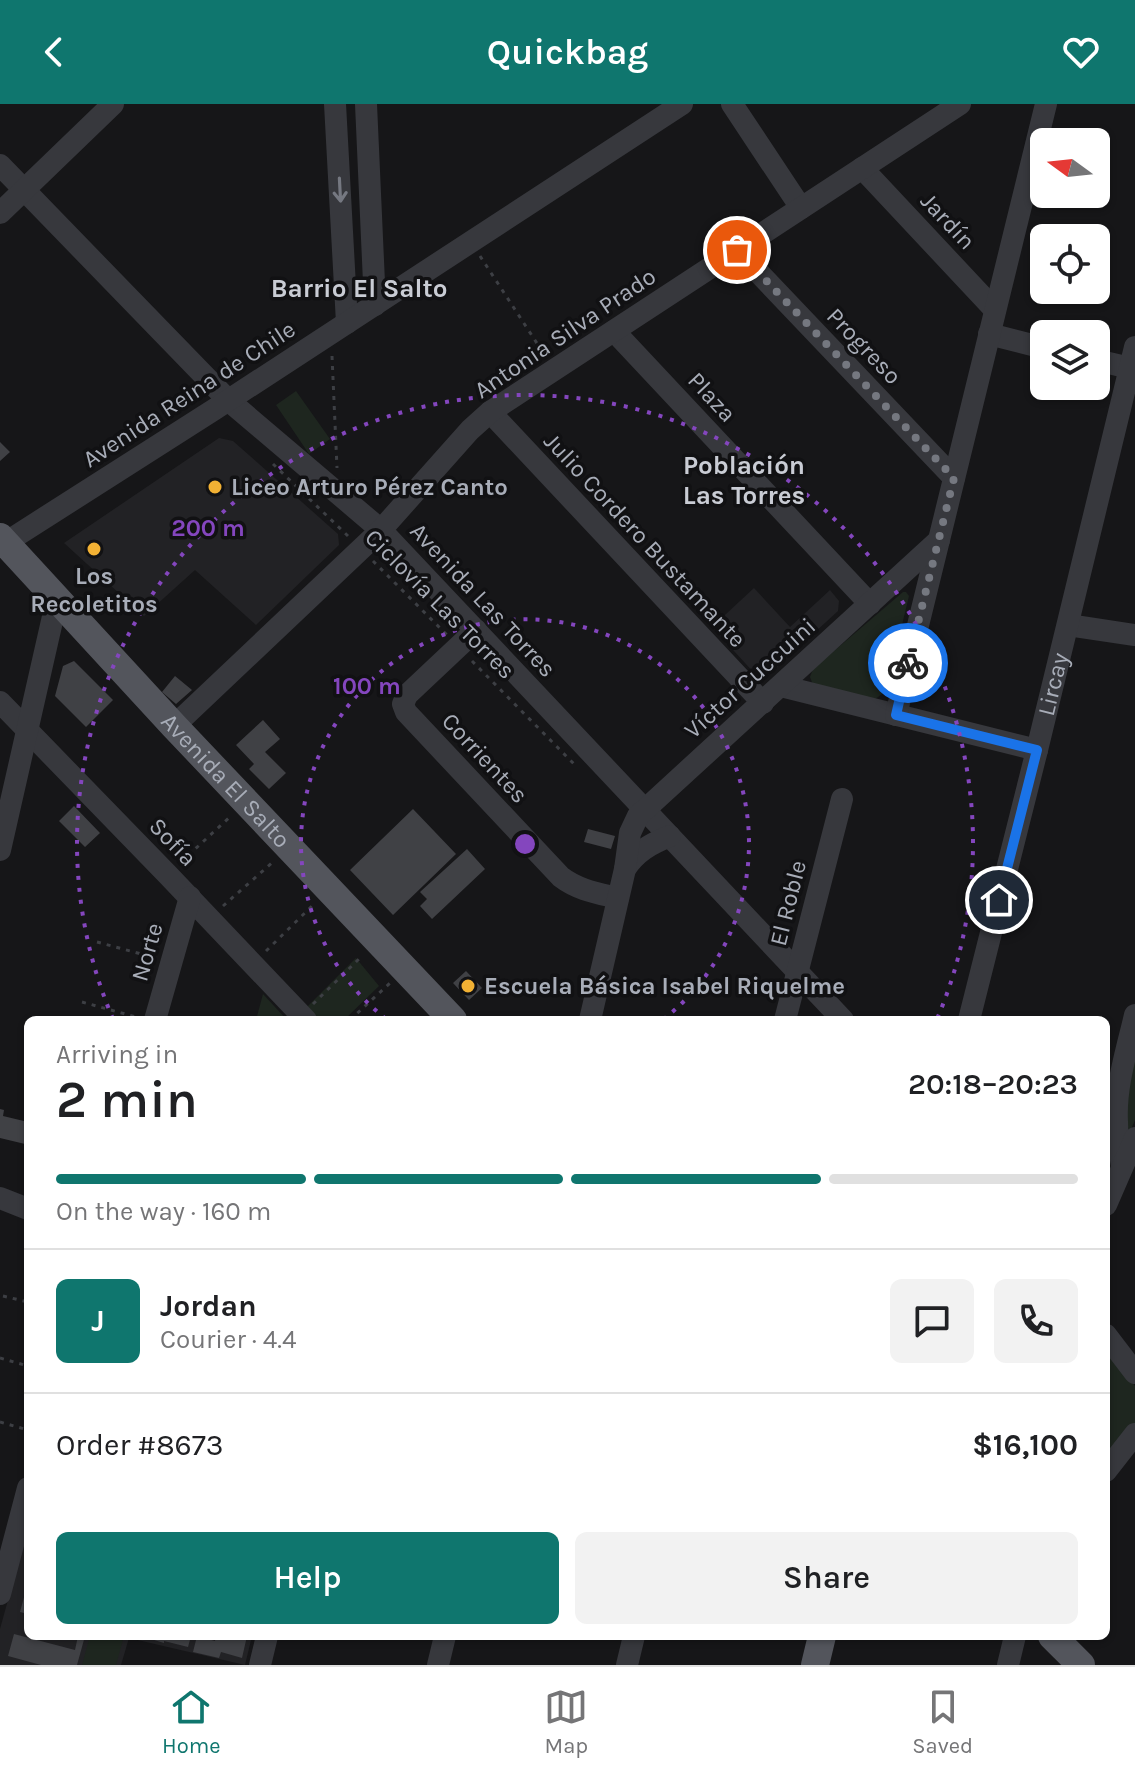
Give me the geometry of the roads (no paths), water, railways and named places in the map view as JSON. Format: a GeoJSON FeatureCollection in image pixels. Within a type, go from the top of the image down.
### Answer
{"type":"FeatureCollection","features":[{"type":"Feature","properties":{"kind":"main road","name":"Avenida El Salto"},"geometry":{"type":"LineString","coordinates":[[1,545],[57,599],[449,1016]]}},
{"type":"Feature","properties":{"kind":"main road"},"geometry":{"type":"LineString","coordinates":[[815,1665],[821,1640]]}},
{"type":"Feature","properties":{"kind":"main road"},"geometry":{"type":"LineString","coordinates":[[1056,1640],[1081,1665]]}},
{"type":"Feature","properties":{"kind":"street"},"geometry":{"type":"LineString","coordinates":[[0,213],[113,104]]}},
{"type":"Feature","properties":{"kind":"street"},"geometry":{"type":"LineString","coordinates":[[366,104],[375,305]]}},
{"type":"Feature","properties":{"kind":"street","name":"Avenida Reina de Chile"},"geometry":{"type":"LineString","coordinates":[[1,545],[682,104]]}},
{"type":"Feature","properties":{"kind":"street"},"geometry":{"type":"LineString","coordinates":[[732,104],[801,208]]}},
{"type":"Feature","properties":{"kind":"street","name":"Antonia Silva Prado"},"geometry":{"type":"LineString","coordinates":[[174,726],[381,530],[470,430],[490,412],[960,104]]}},
{"type":"Feature","properties":{"kind":"street"},"geometry":{"type":"LineString","coordinates":[[896,715],[1046,104]]}},
{"type":"Feature","properties":{"kind":"street"},"geometry":{"type":"LineString","coordinates":[[339,328],[340,107]]}},
{"type":"Feature","properties":{"kind":"street","name":"Avenida Las Torres"},"geometry":{"type":"LineString","coordinates":[[0,165],[228,400],[381,530],[839,1016]]}},
{"type":"Feature","properties":{"kind":"street","name":"Jardín"},"geometry":{"type":"LineString","coordinates":[[862,168],[995,310]]}},
{"type":"Feature","properties":{"kind":"street","name":"Progreso"},"geometry":{"type":"LineString","coordinates":[[737,250],[954,478]]}},
{"type":"Feature","properties":{"kind":"street","name":"Plaza"},"geometry":{"type":"LineString","coordinates":[[614,331],[870,604]]}},
{"type":"Feature","properties":{"kind":"street"},"geometry":{"type":"LineString","coordinates":[[989,334],[1030,344]]}},
{"type":"Feature","properties":{"kind":"street"},"geometry":{"type":"LineString","coordinates":[[1110,359],[1132,358]]}},
{"type":"Feature","properties":{"kind":"street","name":"Lircay"},"geometry":{"type":"LineString","coordinates":[[970,1016],[1132,358]]}},
{"type":"Feature","properties":{"kind":"street","name":"Julio Cordero Bustamante"},"geometry":{"type":"LineString","coordinates":[[490,412],[763,703]]}},
{"type":"Feature","properties":{"kind":"street","name":"Víctor Cuccuini"},"geometry":{"type":"LineString","coordinates":[[591,1016],[625,869],[630,833],[638,816],[939,540]]}},
{"type":"Feature","properties":{"kind":"street"},"geometry":{"type":"LineString","coordinates":[[0,850],[57,599]]}},
{"type":"Feature","properties":{"kind":"street"},"geometry":{"type":"LineString","coordinates":[[1068,625],[1135,635]]}},
{"type":"Feature","properties":{"kind":"street","name":"Corrientes"},"geometry":{"type":"LineString","coordinates":[[476,630],[407,695],[403,704],[406,712],[561,877],[584,890],[618,898]]}},
{"type":"Feature","properties":{"kind":"street"},"geometry":{"type":"LineString","coordinates":[[781,686],[1037,750]]}},
{"type":"Feature","properties":{"kind":"street","name":"Sofía"},"geometry":{"type":"LineString","coordinates":[[0,702],[302,1016]]}},
{"type":"Feature","properties":{"kind":"street","name":"El Roble"},"geometry":{"type":"LineString","coordinates":[[786,1016],[842,799]]}},
{"type":"Feature","properties":{"kind":"street"},"geometry":{"type":"LineString","coordinates":[[625,869],[642,849],[670,836]]}},
{"type":"Feature","properties":{"kind":"street","name":"Norte"},"geometry":{"type":"LineString","coordinates":[[156,1016],[190,897]]}},
{"type":"Feature","properties":{"kind":"street"},"geometry":{"type":"LineString","coordinates":[[1122,1167],[1117,1100],[1135,1015]]}},
{"type":"Feature","properties":{"kind":"street"},"geometry":{"type":"LineString","coordinates":[[1110,1196],[1135,1138]]}},
{"type":"Feature","properties":{"kind":"street"},"geometry":{"type":"LineString","coordinates":[[0,1198],[24,1207]]}},
{"type":"Feature","properties":{"kind":"street"},"geometry":{"type":"LineString","coordinates":[[1110,1340],[1135,1373]]}},
{"type":"Feature","properties":{"kind":"street"},"geometry":{"type":"LineString","coordinates":[[1110,1466],[1135,1434]]}},
{"type":"Feature","properties":{"kind":"street"},"geometry":{"type":"LineString","coordinates":[[0,1594],[24,1503]]}},
{"type":"Feature","properties":{"kind":"street"},"geometry":{"type":"LineString","coordinates":[[260,1665],[266,1640]]}},
{"type":"Feature","properties":{"kind":"street"},"geometry":{"type":"LineString","coordinates":[[438,1665],[444,1640]]}},
{"type":"Feature","properties":{"kind":"street"},"geometry":{"type":"LineString","coordinates":[[627,1665],[633,1640]]}},
{"type":"Feature","properties":{"kind":"street"},"geometry":{"type":"LineString","coordinates":[[1008,1665],[1014,1640]]}},
{"type":"Feature","properties":{"kind":"place","name":"Liceo Arturo Pérez Canto"},"geometry":{"type":"Point","coordinates":[215,487]}},
{"type":"Feature","properties":{"kind":"place","name":"Los Recoletitos"},"geometry":{"type":"Point","coordinates":[94,549]}},
{"type":"Feature","properties":{"kind":"place","name":"Escuela Básica Isabel Riquelme"},"geometry":{"type":"Point","coordinates":[468,986]}},
{"type":"Feature","properties":{"kind":"district","name":"Barrio El Salto"},"geometry":{"type":"Point","coordinates":[359,288]}},
{"type":"Feature","properties":{"kind":"district","name":"Población Las Torres"},"geometry":{"type":"Point","coordinates":[744,480]}}]}
